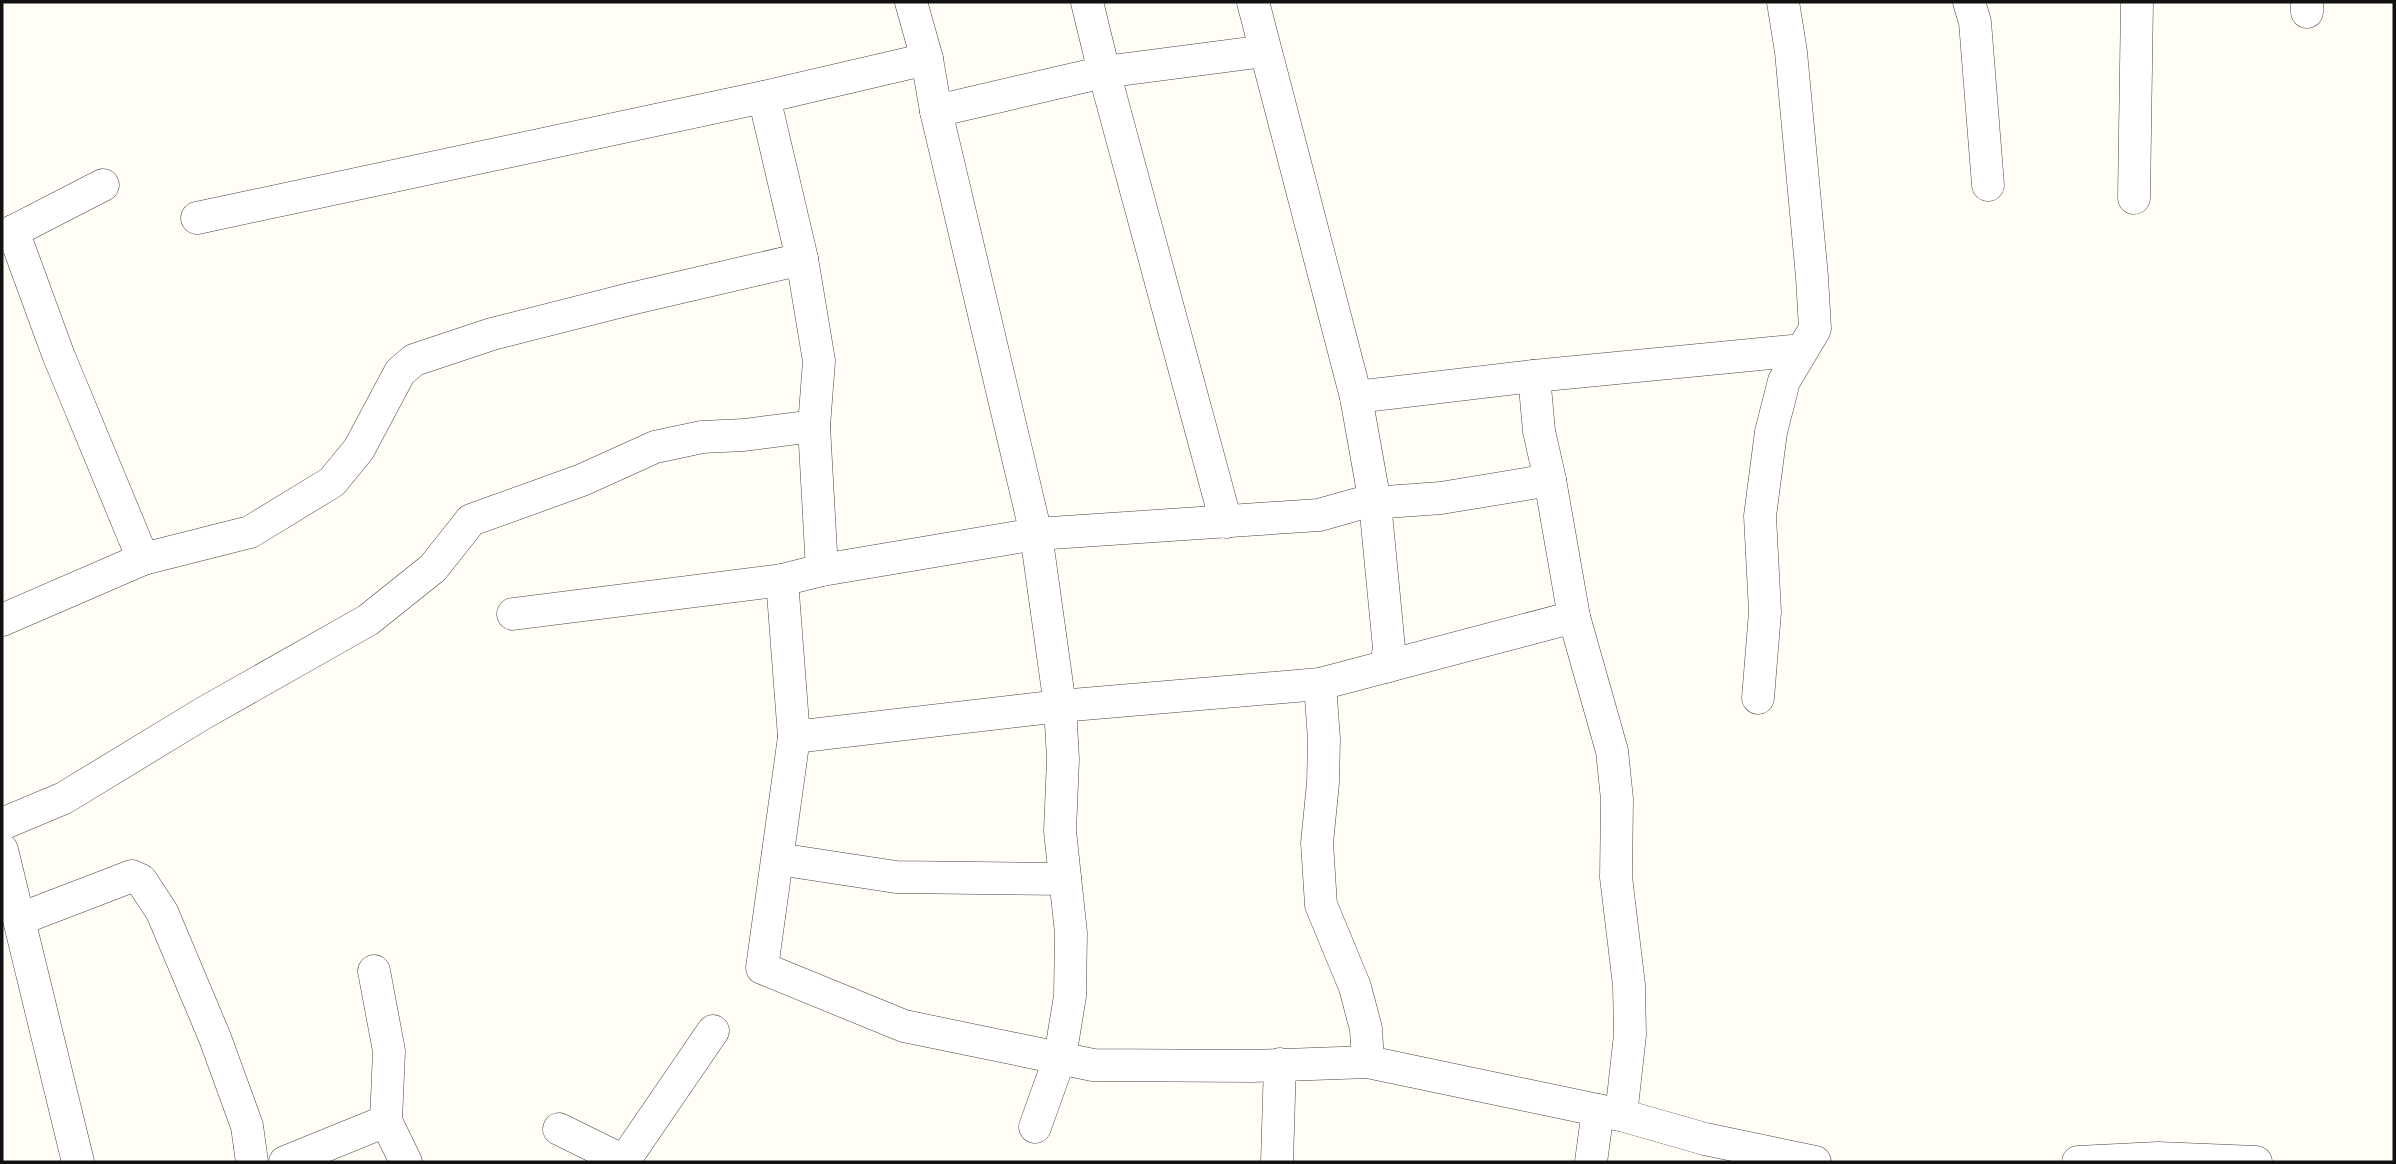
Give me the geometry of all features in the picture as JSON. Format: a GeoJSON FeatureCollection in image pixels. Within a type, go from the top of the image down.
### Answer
{"type":"FeatureCollection","features":[{"type":"Feature","properties":{"kind":"street"},"geometry":{"type":"LineString","coordinates":[[911,2],[927,59],[936,111],[1036,534],[1060,706],[1060,831],[1071,933],[1070,996],[1060,1057],[1035,1127]]}},
{"type":"Feature","properties":{"kind":"street"},"geometry":{"type":"LineString","coordinates":[[1087,2],[1226,522]]}},
{"type":"Feature","properties":{"kind":"street"},"geometry":{"type":"LineString","coordinates":[[1253,2],[1356,397],[1375,503],[1389,648],[1386,667]]}},
{"type":"Feature","properties":{"kind":"street"},"geometry":{"type":"LineString","coordinates":[[1758,698],[1765,612],[1760,516],[1771,432],[1784,381],[1815,329],[1791,52],[1783,2]]}},
{"type":"Feature","properties":{"kind":"street"},"geometry":{"type":"LineString","coordinates":[[1969,2],[1975,22],[1987,185]]}},
{"type":"Feature","properties":{"kind":"street"},"geometry":{"type":"LineString","coordinates":[[2134,198],[2137,2]]}},
{"type":"Feature","properties":{"kind":"street"},"geometry":{"type":"LineString","coordinates":[[936,111],[1104,72],[1265,51]]}},
{"type":"Feature","properties":{"kind":"street"},"geometry":{"type":"LineString","coordinates":[[197,218],[764,97],[927,59]]}},
{"type":"Feature","properties":{"kind":"street"},"geometry":{"type":"LineString","coordinates":[[764,97],[802,259],[819,361],[814,426],[822,570]]}},
{"type":"Feature","properties":{"kind":"street"},"geometry":{"type":"LineString","coordinates":[[103,185],[7,234],[143,559]]}},
{"type":"Feature","properties":{"kind":"street"},"geometry":{"type":"LineString","coordinates":[[2,620],[143,559],[250,532],[332,482],[359,449],[400,372],[414,360],[505,331],[802,259]]}},
{"type":"Feature","properties":{"kind":"street"},"geometry":{"type":"LineString","coordinates":[[1356,397],[1534,376],[1802,350]]}},
{"type":"Feature","properties":{"kind":"street"},"geometry":{"type":"LineString","coordinates":[[1534,376],[1539,430],[1574,617],[1612,751],[1617,799],[1616,877],[1629,985],[1630,1035],[1610,1113],[1591,1162]]}},
{"type":"Feature","properties":{"kind":"street"},"geometry":{"type":"LineString","coordinates":[[2,824],[64,798],[202,714],[368,620],[433,568],[471,520],[582,480],[655,447],[702,436],[744,435],[814,426]]}},
{"type":"Feature","properties":{"kind":"street"},"geometry":{"type":"LineString","coordinates":[[513,614],[782,580],[822,570],[1036,534],[1319,515],[1358,504],[1441,498],[1550,480]]}},
{"type":"Feature","properties":{"kind":"street"},"geometry":{"type":"LineString","coordinates":[[782,580],[794,737],[762,968],[904,1026],[1093,1065],[1368,1062],[1610,1113],[1705,1139],[1815,1162]]}},
{"type":"Feature","properties":{"kind":"street"},"geometry":{"type":"LineString","coordinates":[[794,737],[1060,706],[1320,684],[1574,617]]}},
{"type":"Feature","properties":{"kind":"street"},"geometry":{"type":"LineString","coordinates":[[1320,684],[1324,739],[1317,843],[1321,905],[1355,987],[1366,1029],[1368,1062]]}},
{"type":"Feature","properties":{"kind":"street"},"geometry":{"type":"LineString","coordinates":[[2,850],[78,1162]]}},
{"type":"Feature","properties":{"kind":"street"},"geometry":{"type":"LineString","coordinates":[[778,859],[896,877],[1065,879]]}},
{"type":"Feature","properties":{"kind":"street"},"geometry":{"type":"LineString","coordinates":[[20,919],[132,876],[141,880],[162,912],[215,1038],[247,1126],[251,1162]]}},
{"type":"Feature","properties":{"kind":"street"},"geometry":{"type":"LineString","coordinates":[[374,971],[389,1051],[386,1121],[406,1162]]}},
{"type":"Feature","properties":{"kind":"street"},"geometry":{"type":"LineString","coordinates":[[559,1129],[625,1162],[713,1031]]}},
{"type":"Feature","properties":{"kind":"street"},"geometry":{"type":"LineString","coordinates":[[1277,1162],[1280,1064]]}},
{"type":"Feature","properties":{"kind":"street"},"geometry":{"type":"LineString","coordinates":[[285,1162],[386,1121]]}},
{"type":"Feature","properties":{"kind":"street"},"geometry":{"type":"LineString","coordinates":[[2078,1162],[2158,1158],[2256,1162]]}}]}
